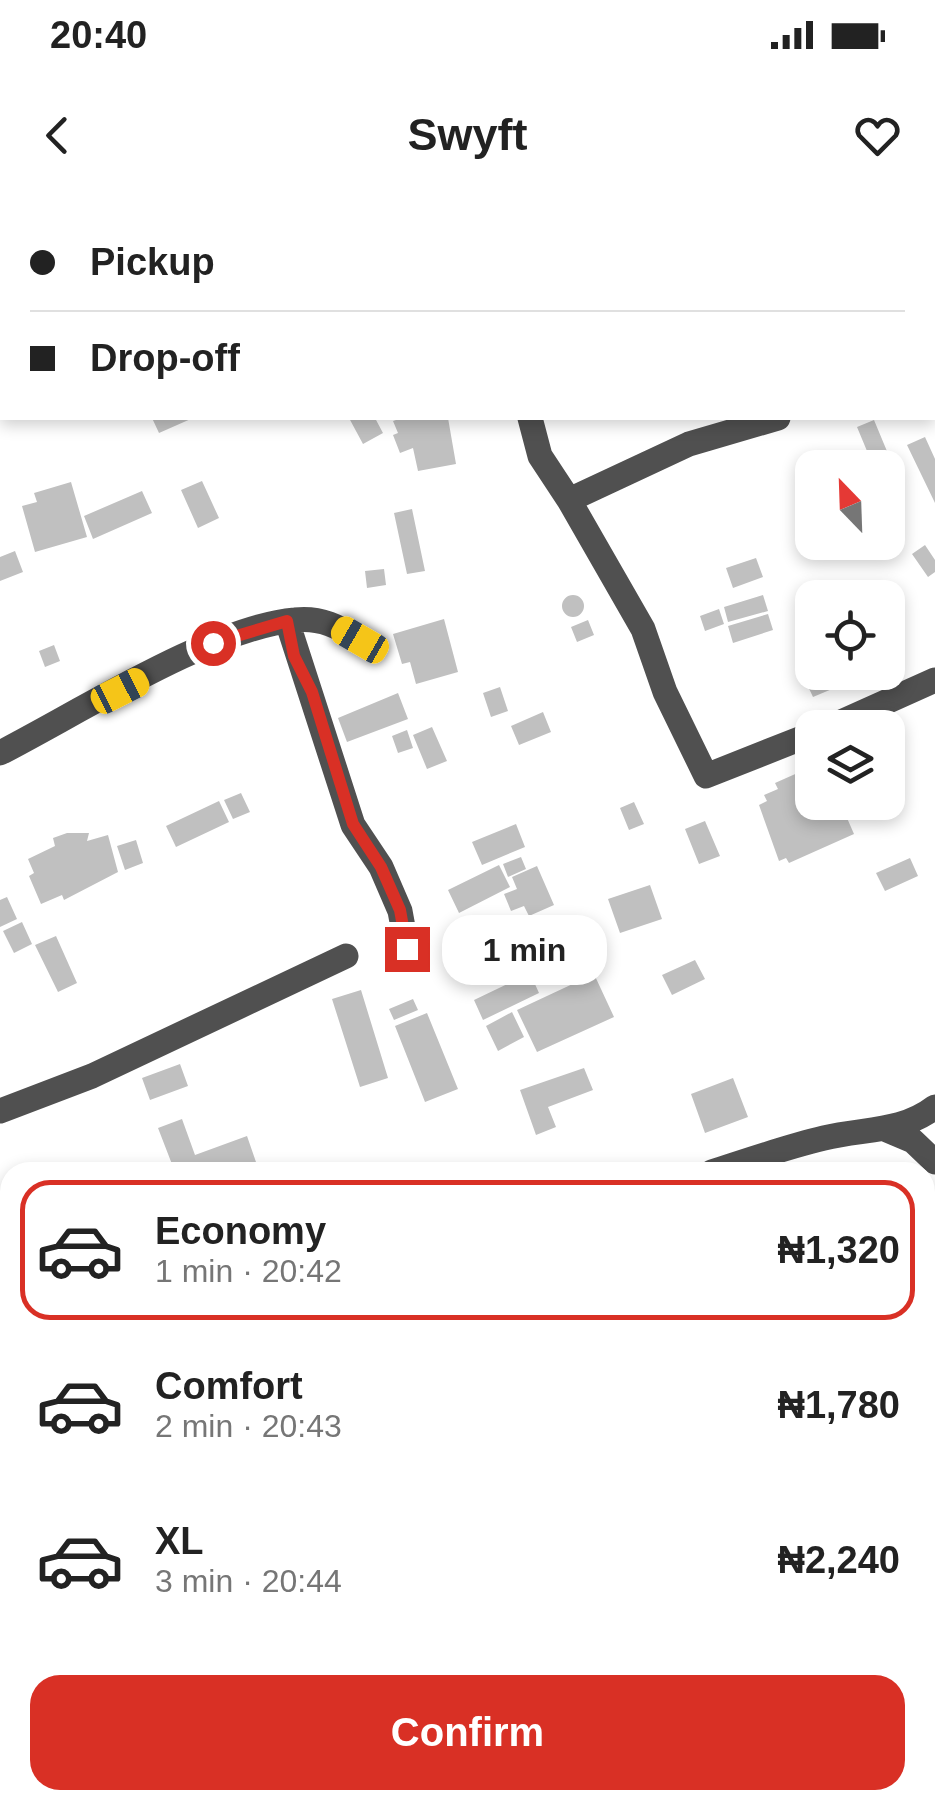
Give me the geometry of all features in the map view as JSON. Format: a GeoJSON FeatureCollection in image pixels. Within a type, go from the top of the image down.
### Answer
{"type":"FeatureCollection","features":[{"type":"Feature","properties":{"kind":"street"},"geometry":{"type":"LineString","coordinates":[[531,420],[540,456],[643,630],[664,692],[706,776],[795,741]]}},
{"type":"Feature","properties":{"kind":"street"},"geometry":{"type":"LineString","coordinates":[[569,500],[689,444],[771,420]]}},
{"type":"Feature","properties":{"kind":"street"},"geometry":{"type":"LineString","coordinates":[[287,621],[294,656],[312,692],[347,807],[400,910],[407,949]]}},
{"type":"Feature","properties":{"kind":"street"},"geometry":{"type":"LineString","coordinates":[[0,753],[213,643],[287,621],[331,622],[360,640]]}},
{"type":"Feature","properties":{"kind":"street"},"geometry":{"type":"LineString","coordinates":[[868,710],[935,680]]}},
{"type":"Feature","properties":{"kind":"street"},"geometry":{"type":"LineString","coordinates":[[0,1111],[92,1076],[346,956]]}},
{"type":"Feature","properties":{"kind":"street"},"geometry":{"type":"LineString","coordinates":[[745,1162],[830,1136],[887,1130],[920,1119],[935,1107]]}},
{"type":"Feature","properties":{"kind":"street"},"geometry":{"type":"LineString","coordinates":[[887,1130],[913,1141],[935,1162]]}},
{"type":"Feature","properties":{"kind":"building"},"geometry":{"type":"Polygon","coordinates":[[[153,420],[188,420],[159,433],[153,420]]]}},
{"type":"Feature","properties":{"kind":"building"},"geometry":{"type":"Polygon","coordinates":[[[350,420],[376,420],[383,433],[363,444],[350,420]]]}},
{"type":"Feature","properties":{"kind":"building"},"geometry":{"type":"Polygon","coordinates":[[[448,420],[456,464],[418,471],[413,448],[400,453],[393,421],[448,420]]]}},
{"type":"Feature","properties":{"kind":"building"},"geometry":{"type":"Polygon","coordinates":[[[874,420],[886,450],[867,450],[857,427],[874,420]]]}},
{"type":"Feature","properties":{"kind":"building"},"geometry":{"type":"Polygon","coordinates":[[[925,437],[935,459],[935,503],[907,445],[925,437]]]}},
{"type":"Feature","properties":{"kind":"building"},"geometry":{"type":"Polygon","coordinates":[[[202,481],[219,518],[198,528],[181,490],[202,481]]]}},
{"type":"Feature","properties":{"kind":"building"},"geometry":{"type":"Polygon","coordinates":[[[71,482],[87,537],[35,552],[22,506],[37,502],[34,493],[71,482]]]}},
{"type":"Feature","properties":{"kind":"building"},"geometry":{"type":"Polygon","coordinates":[[[142,491],[152,513],[93,539],[84,516],[142,491]]]}},
{"type":"Feature","properties":{"kind":"building"},"geometry":{"type":"Polygon","coordinates":[[[412,509],[425,571],[407,574],[394,513],[412,509]]]}},
{"type":"Feature","properties":{"kind":"building"},"geometry":{"type":"Polygon","coordinates":[[[925,545],[935,560],[935,572],[928,577],[912,554],[925,545]]]}},
{"type":"Feature","properties":{"kind":"building"},"geometry":{"type":"Polygon","coordinates":[[[15,551],[23,572],[0,581],[0,557],[15,551]]]}},
{"type":"Feature","properties":{"kind":"building"},"geometry":{"type":"Polygon","coordinates":[[[756,558],[763,577],[733,588],[726,568],[756,558]]]}},
{"type":"Feature","properties":{"kind":"building"},"geometry":{"type":"Polygon","coordinates":[[[384,569],[386,585],[367,588],[365,571],[384,569]]]}},
{"type":"Feature","properties":{"kind":"building"},"geometry":{"type":"Polygon","coordinates":[[[573,595],[581,598],[581,614],[573,617],[565,614],[562,606],[565,598],[573,595]]]}},
{"type":"Feature","properties":{"kind":"building"},"geometry":{"type":"Polygon","coordinates":[[[763,595],[768,611],[728,622],[724,607],[763,595]]]}},
{"type":"Feature","properties":{"kind":"building"},"geometry":{"type":"Polygon","coordinates":[[[719,609],[724,624],[705,631],[700,616],[719,609]]]}},
{"type":"Feature","properties":{"kind":"building"},"geometry":{"type":"Polygon","coordinates":[[[768,614],[773,630],[733,643],[728,626],[768,614]]]}},
{"type":"Feature","properties":{"kind":"building"},"geometry":{"type":"Polygon","coordinates":[[[444,619],[458,672],[416,684],[410,662],[402,664],[393,634],[444,619]]]}},
{"type":"Feature","properties":{"kind":"building"},"geometry":{"type":"Polygon","coordinates":[[[588,620],[594,635],[577,642],[571,627],[588,620]]]}},
{"type":"Feature","properties":{"kind":"building"},"geometry":{"type":"Polygon","coordinates":[[[54,645],[60,661],[45,667],[39,651],[54,645]]]}},
{"type":"Feature","properties":{"kind":"building"},"geometry":{"type":"Polygon","coordinates":[[[500,687],[508,711],[491,717],[483,693],[500,687]]]}},
{"type":"Feature","properties":{"kind":"building"},"geometry":{"type":"Polygon","coordinates":[[[810,690],[830,690],[813,697],[810,690]]]}},
{"type":"Feature","properties":{"kind":"building"},"geometry":{"type":"Polygon","coordinates":[[[398,693],[408,719],[347,742],[338,718],[398,693]]]}},
{"type":"Feature","properties":{"kind":"building"},"geometry":{"type":"Polygon","coordinates":[[[543,712],[551,732],[519,745],[511,726],[543,712]]]}},
{"type":"Feature","properties":{"kind":"building"},"geometry":{"type":"Polygon","coordinates":[[[432,727],[447,761],[427,769],[413,735],[432,727]]]}},
{"type":"Feature","properties":{"kind":"building"},"geometry":{"type":"Polygon","coordinates":[[[407,730],[413,748],[398,753],[392,736],[407,730]]]}},
{"type":"Feature","properties":{"kind":"building"},"geometry":{"type":"Polygon","coordinates":[[[795,774],[795,820],[848,820],[854,834],[789,863],[786,858],[779,861],[759,805],[767,801],[764,795],[778,789],[775,783],[795,774]]]}},
{"type":"Feature","properties":{"kind":"building"},"geometry":{"type":"Polygon","coordinates":[[[241,793],[250,812],[233,819],[224,800],[241,793]]]}},
{"type":"Feature","properties":{"kind":"building"},"geometry":{"type":"Polygon","coordinates":[[[219,801],[229,822],[176,847],[166,826],[219,801]]]}},
{"type":"Feature","properties":{"kind":"building"},"geometry":{"type":"Polygon","coordinates":[[[634,802],[644,824],[629,830],[620,808],[634,802]]]}},
{"type":"Feature","properties":{"kind":"building"},"geometry":{"type":"Polygon","coordinates":[[[705,821],[720,856],[699,864],[685,829],[705,821]]]}},
{"type":"Feature","properties":{"kind":"building"},"geometry":{"type":"Polygon","coordinates":[[[516,824],[525,847],[482,865],[472,842],[516,824]]]}},
{"type":"Feature","properties":{"kind":"building"},"geometry":{"type":"Polygon","coordinates":[[[67,833],[89,833],[87,841],[108,835],[118,872],[64,900],[62,895],[41,904],[29,876],[34,873],[28,859],[55,846],[53,838],[67,833]]]}},
{"type":"Feature","properties":{"kind":"building"},"geometry":{"type":"Polygon","coordinates":[[[136,840],[143,863],[125,870],[117,846],[136,840]]]}},
{"type":"Feature","properties":{"kind":"building"},"geometry":{"type":"Polygon","coordinates":[[[521,857],[526,869],[508,877],[503,864],[521,857]]]}},
{"type":"Feature","properties":{"kind":"building"},"geometry":{"type":"Polygon","coordinates":[[[910,858],[918,876],[885,891],[876,873],[910,858]]]}},
{"type":"Feature","properties":{"kind":"building"},"geometry":{"type":"Polygon","coordinates":[[[499,865],[510,887],[459,913],[448,890],[499,865]]]}},
{"type":"Feature","properties":{"kind":"building"},"geometry":{"type":"Polygon","coordinates":[[[537,866],[554,905],[529,916],[524,906],[511,911],[504,894],[517,889],[512,877],[537,866]]]}},
{"type":"Feature","properties":{"kind":"building"},"geometry":{"type":"Polygon","coordinates":[[[650,885],[662,919],[620,933],[608,899],[650,885]]]}},
{"type":"Feature","properties":{"kind":"building"},"geometry":{"type":"Polygon","coordinates":[[[7,897],[17,919],[0,927],[0,900],[7,897]]]}},
{"type":"Feature","properties":{"kind":"building"},"geometry":{"type":"Polygon","coordinates":[[[488,917],[494,938],[457,950],[451,929],[488,917]]]}},
{"type":"Feature","properties":{"kind":"building"},"geometry":{"type":"Polygon","coordinates":[[[538,920],[546,939],[529,945],[522,927],[538,920]]]}},
{"type":"Feature","properties":{"kind":"building"},"geometry":{"type":"Polygon","coordinates":[[[22,922],[32,944],[14,953],[3,931],[22,922]]]}},
{"type":"Feature","properties":{"kind":"building"},"geometry":{"type":"Polygon","coordinates":[[[56,936],[77,983],[58,992],[35,945],[56,936]]]}},
{"type":"Feature","properties":{"kind":"building"},"geometry":{"type":"Polygon","coordinates":[[[695,960],[705,979],[672,995],[662,975],[695,960]]]}},
{"type":"Feature","properties":{"kind":"building"},"geometry":{"type":"Polygon","coordinates":[[[530,973],[539,993],[483,1020],[474,1000],[530,973]]]}},
{"type":"Feature","properties":{"kind":"building"},"geometry":{"type":"Polygon","coordinates":[[[594,974],[614,1017],[537,1052],[517,1010],[594,974]]]}},
{"type":"Feature","properties":{"kind":"building"},"geometry":{"type":"Polygon","coordinates":[[[361,990],[388,1078],[360,1087],[332,999],[361,990]]]}},
{"type":"Feature","properties":{"kind":"building"},"geometry":{"type":"Polygon","coordinates":[[[413,999],[418,1010],[394,1020],[389,1009],[413,999]]]}},
{"type":"Feature","properties":{"kind":"building"},"geometry":{"type":"Polygon","coordinates":[[[512,1012],[524,1037],[498,1051],[486,1026],[512,1012]]]}},
{"type":"Feature","properties":{"kind":"building"},"geometry":{"type":"Polygon","coordinates":[[[427,1013],[458,1089],[425,1102],[395,1026],[427,1013]]]}},
{"type":"Feature","properties":{"kind":"building"},"geometry":{"type":"Polygon","coordinates":[[[180,1064],[188,1086],[150,1100],[142,1078],[180,1064]]]}},
{"type":"Feature","properties":{"kind":"building"},"geometry":{"type":"Polygon","coordinates":[[[584,1068],[593,1090],[548,1107],[556,1127],[536,1135],[520,1090],[584,1068]]]}},
{"type":"Feature","properties":{"kind":"building"},"geometry":{"type":"Polygon","coordinates":[[[733,1078],[748,1117],[705,1133],[691,1094],[733,1078]]]}},
{"type":"Feature","properties":{"kind":"building"},"geometry":{"type":"Polygon","coordinates":[[[182,1119],[195,1155],[247,1136],[256,1162],[171,1162],[158,1128],[182,1119]]]}},
{"type":"Feature","properties":{"kind":"route"},"geometry":{"type":"LineString","coordinates":[[213,643],[287,621],[294,656],[312,692],[353,824],[381,867],[400,910],[407,949]]}}]}
